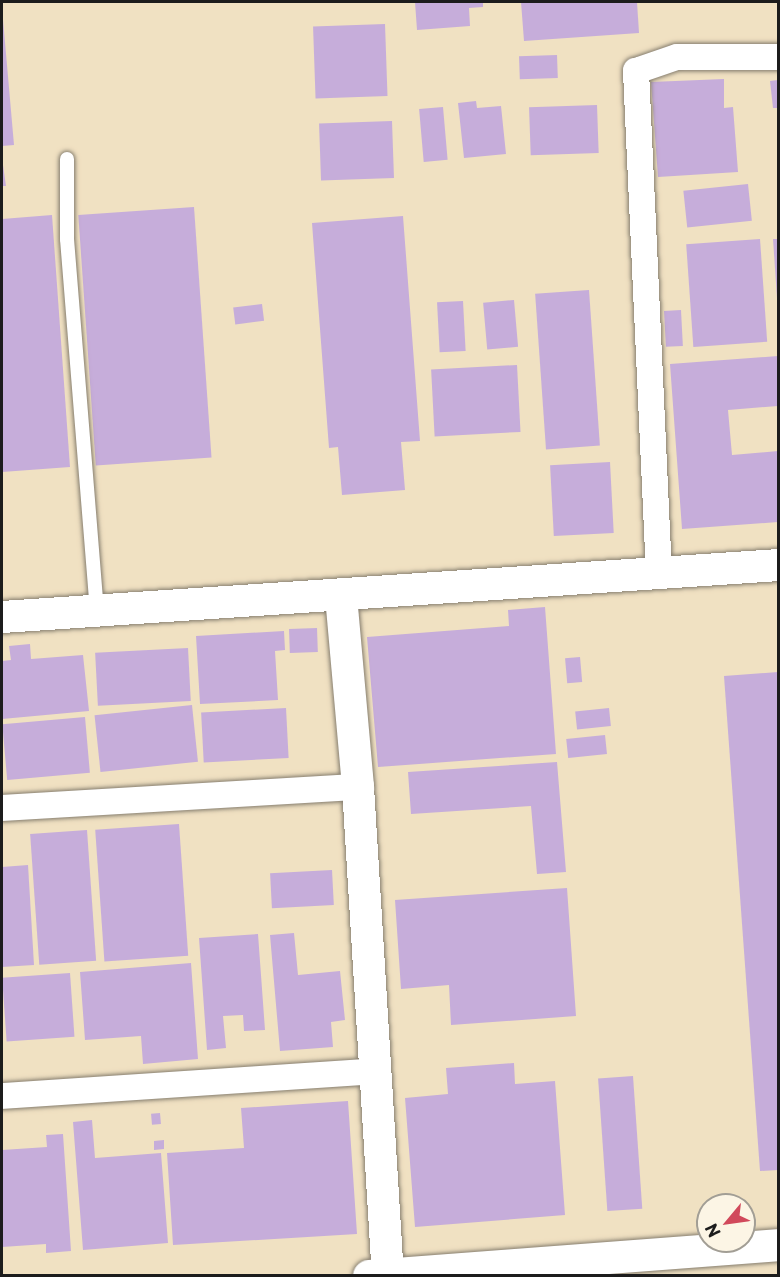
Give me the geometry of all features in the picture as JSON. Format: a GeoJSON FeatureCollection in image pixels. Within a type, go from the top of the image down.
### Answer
{"type":"FeatureCollection","features":[{"type":"Feature","properties":{"kind":"street"},"geometry":{"type":"LineString","coordinates":[[659,574],[636,71],[677,57],[778,57]]}},
{"type":"Feature","properties":{"kind":"street"},"geometry":{"type":"LineString","coordinates":[[2,617],[778,565]]}},
{"type":"Feature","properties":{"kind":"street"},"geometry":{"type":"LineString","coordinates":[[341,596],[358,787],[375,1071],[382,1275],[778,1245]]}},
{"type":"Feature","properties":{"kind":"street"},"geometry":{"type":"LineString","coordinates":[[2,808],[358,787]]}},
{"type":"Feature","properties":{"kind":"street"},"geometry":{"type":"LineString","coordinates":[[2,1096],[375,1071]]}},
{"type":"Feature","properties":{"kind":"lane"},"geometry":{"type":"LineString","coordinates":[[68,159],[67,238],[98,611]]}},
{"type":"Feature","properties":{"kind":"building"},"geometry":{"type":"Polygon","coordinates":[[[415,2],[483,2],[483,7],[469,8],[470,26],[417,30],[415,2]]]}},
{"type":"Feature","properties":{"kind":"building"},"geometry":{"type":"Polygon","coordinates":[[[521,2],[637,2],[639,33],[524,41],[521,2]]]}},
{"type":"Feature","properties":{"kind":"building"},"geometry":{"type":"Polygon","coordinates":[[[2,8],[14,145],[2,146],[2,8]]]}},
{"type":"Feature","properties":{"kind":"building"},"geometry":{"type":"Polygon","coordinates":[[[385,24],[388,96],[316,98],[313,27],[385,24]]]}},
{"type":"Feature","properties":{"kind":"building"},"geometry":{"type":"Polygon","coordinates":[[[557,55],[558,78],[520,79],[519,56],[557,55]]]}},
{"type":"Feature","properties":{"kind":"building"},"geometry":{"type":"Polygon","coordinates":[[[724,79],[724,108],[733,107],[738,172],[658,177],[651,82],[724,79]]]}},
{"type":"Feature","properties":{"kind":"building"},"geometry":{"type":"Polygon","coordinates":[[[778,80],[778,108],[773,108],[770,81],[778,80]]]}},
{"type":"Feature","properties":{"kind":"building"},"geometry":{"type":"Polygon","coordinates":[[[476,101],[477,108],[501,106],[506,154],[464,158],[458,103],[476,101]]]}},
{"type":"Feature","properties":{"kind":"building"},"geometry":{"type":"Polygon","coordinates":[[[597,105],[599,153],[531,155],[529,107],[597,105]]]}},
{"type":"Feature","properties":{"kind":"building"},"geometry":{"type":"Polygon","coordinates":[[[443,107],[448,160],[424,162],[419,109],[443,107]]]}},
{"type":"Feature","properties":{"kind":"building"},"geometry":{"type":"Polygon","coordinates":[[[392,121],[394,178],[321,181],[319,124],[392,121]]]}},
{"type":"Feature","properties":{"kind":"building"},"geometry":{"type":"Polygon","coordinates":[[[2,158],[6,186],[2,186],[2,158]]]}},
{"type":"Feature","properties":{"kind":"building"},"geometry":{"type":"Polygon","coordinates":[[[748,184],[752,221],[687,228],[683,191],[748,184]]]}},
{"type":"Feature","properties":{"kind":"building"},"geometry":{"type":"Polygon","coordinates":[[[194,207],[212,457],[96,465],[78,215],[194,207]]]}},
{"type":"Feature","properties":{"kind":"building"},"geometry":{"type":"Polygon","coordinates":[[[52,215],[70,467],[2,472],[2,219],[52,215]]]}},
{"type":"Feature","properties":{"kind":"building"},"geometry":{"type":"Polygon","coordinates":[[[403,216],[420,441],[401,442],[405,490],[342,495],[338,447],[329,448],[312,223],[403,216]]]}},
{"type":"Feature","properties":{"kind":"building"},"geometry":{"type":"Polygon","coordinates":[[[760,239],[767,342],[693,347],[686,244],[760,239]]]}},
{"type":"Feature","properties":{"kind":"building"},"geometry":{"type":"Polygon","coordinates":[[[773,239],[778,239],[778,298],[777,298],[773,239]]]}},
{"type":"Feature","properties":{"kind":"building"},"geometry":{"type":"Polygon","coordinates":[[[589,290],[600,446],[546,449],[535,294],[589,290]]]}},
{"type":"Feature","properties":{"kind":"building"},"geometry":{"type":"Polygon","coordinates":[[[514,300],[518,347],[487,350],[483,303],[514,300]]]}},
{"type":"Feature","properties":{"kind":"building"},"geometry":{"type":"Polygon","coordinates":[[[463,301],[466,351],[440,352],[437,302],[463,301]]]}},
{"type":"Feature","properties":{"kind":"building"},"geometry":{"type":"Polygon","coordinates":[[[262,304],[264,321],[235,324],[233,308],[262,304]]]}},
{"type":"Feature","properties":{"kind":"building"},"geometry":{"type":"Polygon","coordinates":[[[681,310],[683,346],[666,347],[664,311],[681,310]]]}},
{"type":"Feature","properties":{"kind":"building"},"geometry":{"type":"Polygon","coordinates":[[[778,356],[778,406],[728,410],[732,455],[778,451],[778,522],[682,529],[670,364],[778,356]]]}},
{"type":"Feature","properties":{"kind":"building"},"geometry":{"type":"Polygon","coordinates":[[[517,365],[521,432],[435,436],[431,370],[517,365]]]}},
{"type":"Feature","properties":{"kind":"building"},"geometry":{"type":"Polygon","coordinates":[[[610,462],[614,533],[554,536],[550,465],[610,462]]]}},
{"type":"Feature","properties":{"kind":"building"},"geometry":{"type":"Polygon","coordinates":[[[545,607],[556,754],[378,767],[367,637],[509,626],[508,610],[545,607]]]}},
{"type":"Feature","properties":{"kind":"building"},"geometry":{"type":"Polygon","coordinates":[[[317,628],[318,652],[290,653],[289,629],[317,628]]]}},
{"type":"Feature","properties":{"kind":"building"},"geometry":{"type":"Polygon","coordinates":[[[284,631],[285,650],[275,651],[278,700],[200,704],[196,636],[284,631]]]}},
{"type":"Feature","properties":{"kind":"building"},"geometry":{"type":"Polygon","coordinates":[[[30,644],[31,659],[83,655],[89,711],[2,719],[2,661],[11,660],[9,646],[30,644]]]}},
{"type":"Feature","properties":{"kind":"building"},"geometry":{"type":"Polygon","coordinates":[[[188,648],[191,701],[98,706],[95,653],[188,648]]]}},
{"type":"Feature","properties":{"kind":"building"},"geometry":{"type":"Polygon","coordinates":[[[580,657],[582,682],[567,683],[565,658],[580,657]]]}},
{"type":"Feature","properties":{"kind":"building"},"geometry":{"type":"Polygon","coordinates":[[[778,672],[778,1170],[760,1171],[724,676],[778,672]]]}},
{"type":"Feature","properties":{"kind":"building"},"geometry":{"type":"Polygon","coordinates":[[[192,705],[198,762],[100,772],[95,715],[192,705]]]}},
{"type":"Feature","properties":{"kind":"building"},"geometry":{"type":"Polygon","coordinates":[[[286,708],[289,758],[204,762],[201,712],[286,708]]]}},
{"type":"Feature","properties":{"kind":"building"},"geometry":{"type":"Polygon","coordinates":[[[609,708],[611,726],[577,729],[575,712],[609,708]]]}},
{"type":"Feature","properties":{"kind":"building"},"geometry":{"type":"Polygon","coordinates":[[[85,717],[90,773],[7,780],[2,724],[85,717]]]}},
{"type":"Feature","properties":{"kind":"building"},"geometry":{"type":"Polygon","coordinates":[[[605,735],[607,754],[568,758],[566,739],[605,735]]]}},
{"type":"Feature","properties":{"kind":"building"},"geometry":{"type":"Polygon","coordinates":[[[557,762],[566,872],[537,874],[531,806],[411,814],[408,772],[557,762]]]}},
{"type":"Feature","properties":{"kind":"building"},"geometry":{"type":"Polygon","coordinates":[[[179,824],[188,956],[104,962],[95,830],[179,824]]]}},
{"type":"Feature","properties":{"kind":"building"},"geometry":{"type":"Polygon","coordinates":[[[87,830],[96,961],[39,965],[30,834],[87,830]]]}},
{"type":"Feature","properties":{"kind":"building"},"geometry":{"type":"Polygon","coordinates":[[[28,865],[34,965],[2,967],[2,867],[28,865]]]}},
{"type":"Feature","properties":{"kind":"building"},"geometry":{"type":"Polygon","coordinates":[[[332,870],[334,905],[272,908],[270,873],[332,870]]]}},
{"type":"Feature","properties":{"kind":"building"},"geometry":{"type":"Polygon","coordinates":[[[567,888],[576,1016],[451,1025],[449,985],[401,989],[395,900],[567,888]]]}},
{"type":"Feature","properties":{"kind":"building"},"geometry":{"type":"Polygon","coordinates":[[[294,933],[298,975],[340,971],[345,1020],[331,1022],[333,1047],[280,1051],[270,935],[294,933]]]}},
{"type":"Feature","properties":{"kind":"building"},"geometry":{"type":"Polygon","coordinates":[[[258,934],[265,1030],[244,1031],[243,1015],[223,1016],[226,1048],[207,1050],[199,938],[258,934]]]}},
{"type":"Feature","properties":{"kind":"building"},"geometry":{"type":"Polygon","coordinates":[[[191,963],[198,1059],[143,1064],[141,1036],[85,1040],[80,972],[191,963]]]}},
{"type":"Feature","properties":{"kind":"building"},"geometry":{"type":"Polygon","coordinates":[[[70,973],[74,1037],[7,1042],[2,978],[70,973]]]}},
{"type":"Feature","properties":{"kind":"building"},"geometry":{"type":"Polygon","coordinates":[[[514,1063],[515,1084],[555,1081],[565,1215],[415,1227],[405,1098],[448,1094],[446,1068],[514,1063]]]}},
{"type":"Feature","properties":{"kind":"building"},"geometry":{"type":"Polygon","coordinates":[[[633,1076],[642,1209],[607,1211],[598,1078],[633,1076]]]}},
{"type":"Feature","properties":{"kind":"building"},"geometry":{"type":"Polygon","coordinates":[[[348,1101],[357,1234],[173,1245],[167,1153],[244,1148],[241,1108],[348,1101]]]}},
{"type":"Feature","properties":{"kind":"building"},"geometry":{"type":"Polygon","coordinates":[[[160,1113],[161,1124],[152,1125],[151,1114],[160,1113]]]}},
{"type":"Feature","properties":{"kind":"building"},"geometry":{"type":"Polygon","coordinates":[[[92,1120],[95,1158],[161,1153],[168,1243],[83,1250],[73,1122],[92,1120]]]}},
{"type":"Feature","properties":{"kind":"building"},"geometry":{"type":"Polygon","coordinates":[[[63,1134],[71,1251],[46,1253],[46,1244],[2,1247],[2,1150],[47,1147],[46,1135],[63,1134]]]}},
{"type":"Feature","properties":{"kind":"building"},"geometry":{"type":"Polygon","coordinates":[[[164,1140],[164,1149],[154,1150],[154,1141],[164,1140]]]}}]}
